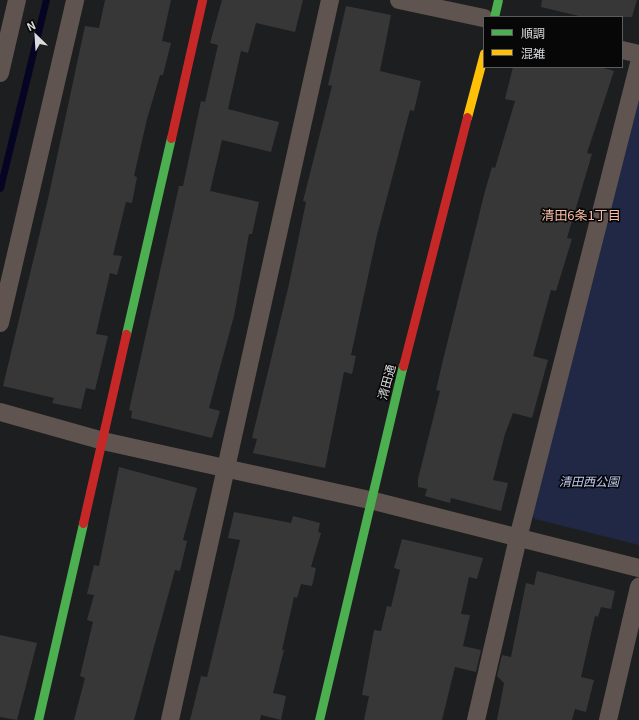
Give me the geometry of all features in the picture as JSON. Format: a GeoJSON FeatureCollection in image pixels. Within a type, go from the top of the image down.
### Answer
{"type":"FeatureCollection","features":[{"type":"Feature","properties":{"kind":"street"},"geometry":{"type":"LineString","coordinates":[[0,73],[17,0]]}},
{"type":"Feature","properties":{"kind":"street"},"geometry":{"type":"LineString","coordinates":[[0,323],[75,0]]}},
{"type":"Feature","properties":{"kind":"street"},"geometry":{"type":"LineString","coordinates":[[38,720],[103,441],[202,0]]}},
{"type":"Feature","properties":{"kind":"street"},"geometry":{"type":"LineString","coordinates":[[170,720],[330,0]]}},
{"type":"Feature","properties":{"kind":"street"},"geometry":{"type":"LineString","coordinates":[[399,0],[483,18]]}},
{"type":"Feature","properties":{"kind":"street"},"geometry":{"type":"LineString","coordinates":[[494,16],[498,0]]}},
{"type":"Feature","properties":{"kind":"street"},"geometry":{"type":"LineString","coordinates":[[623,50],[639,54]]}},
{"type":"Feature","properties":{"kind":"street","name":"清田通"},"geometry":{"type":"LineString","coordinates":[[319,720],[370,500],[483,57]]}},
{"type":"Feature","properties":{"kind":"street"},"geometry":{"type":"LineString","coordinates":[[476,720],[518,538],[639,63]]}},
{"type":"Feature","properties":{"kind":"street"},"geometry":{"type":"LineString","coordinates":[[0,412],[103,441],[226,470],[370,500],[639,568]]}},
{"type":"Feature","properties":{"kind":"street"},"geometry":{"type":"LineString","coordinates":[[608,720],[639,587]]}},
{"type":"Feature","properties":{"kind":"green space","name":"清田西公園"},"geometry":{"type":"Polygon","coordinates":[[[639,88],[639,545],[535,519],[530,511],[639,88]]]}},
{"type":"Feature","properties":{"kind":"building"},"geometry":{"type":"Polygon","coordinates":[[[105,0],[171,0],[162,41],[171,43],[163,75],[160,75],[147,119],[134,176],[137,177],[132,203],[126,202],[113,255],[122,256],[117,275],[110,273],[96,334],[108,336],[95,390],[86,388],[81,409],[52,403],[54,398],[3,386],[48,199],[85,26],[99,28],[105,0]]]}},
{"type":"Feature","properties":{"kind":"building"},"geometry":{"type":"Polygon","coordinates":[[[222,0],[303,0],[295,32],[256,23],[248,53],[241,51],[228,109],[279,122],[271,152],[222,140],[210,191],[259,202],[252,234],[249,234],[234,316],[209,408],[220,411],[212,438],[131,418],[132,411],[129,410],[179,186],[183,186],[201,101],[205,102],[218,45],[210,43],[222,0]]]}},
{"type":"Feature","properties":{"kind":"building"},"geometry":{"type":"Polygon","coordinates":[[[542,0],[637,0],[632,17],[579,16],[541,7],[542,0]]]}},
{"type":"Feature","properties":{"kind":"building"},"geometry":{"type":"Polygon","coordinates":[[[346,6],[391,15],[380,71],[421,81],[414,111],[410,110],[377,235],[351,355],[356,356],[352,374],[344,372],[325,468],[253,453],[257,439],[252,438],[289,284],[306,202],[303,201],[332,86],[328,85],[346,6]]]}},
{"type":"Feature","properties":{"kind":"building"},"geometry":{"type":"Polygon","coordinates":[[[513,68],[604,68],[614,71],[587,153],[592,154],[567,238],[572,239],[556,291],[551,290],[533,356],[548,360],[532,418],[513,413],[505,434],[493,480],[508,483],[501,511],[451,498],[450,503],[425,496],[427,489],[418,487],[418,479],[440,391],[436,390],[485,191],[492,167],[495,168],[515,101],[505,99],[513,68]]]}},
{"type":"Feature","properties":{"kind":"building"},"geometry":{"type":"Polygon","coordinates":[[[119,467],[197,488],[183,540],[187,541],[180,571],[175,570],[134,720],[74,720],[85,678],[80,676],[93,622],[87,620],[94,595],[87,594],[94,565],[99,566],[119,467]]]}},
{"type":"Feature","properties":{"kind":"building"},"geometry":{"type":"Polygon","coordinates":[[[234,512],[291,523],[293,516],[320,523],[318,532],[321,533],[311,567],[316,568],[312,586],[301,584],[297,598],[294,597],[282,650],[284,650],[273,693],[286,696],[281,720],[261,715],[260,720],[190,720],[201,676],[207,677],[240,540],[228,538],[234,512]]]}},
{"type":"Feature","properties":{"kind":"building"},"geometry":{"type":"Polygon","coordinates":[[[402,539],[483,558],[477,579],[469,577],[461,614],[470,615],[463,646],[481,650],[476,672],[455,667],[442,720],[364,720],[369,696],[362,695],[374,630],[381,631],[387,606],[391,607],[400,570],[394,568],[402,539]]]}},
{"type":"Feature","properties":{"kind":"building"},"geometry":{"type":"Polygon","coordinates":[[[537,571],[615,591],[611,609],[601,607],[598,617],[595,616],[581,677],[594,680],[586,712],[575,709],[572,720],[497,720],[504,683],[497,676],[502,655],[511,657],[526,583],[534,585],[537,571]]]}},
{"type":"Feature","properties":{"kind":"building"},"geometry":{"type":"Polygon","coordinates":[[[0,635],[37,643],[17,720],[0,717],[0,635]]]}},
{"type":"Feature","properties":{"kind":"waterway"},"geometry":{"type":"LineString","coordinates":[[0,188],[46,0]]}},
{"type":"Feature","properties":{"kind":"traffic: fast"},"geometry":{"type":"LineString","coordinates":[[494,16],[498,0]]}},
{"type":"Feature","properties":{"kind":"traffic: fast"},"geometry":{"type":"LineString","coordinates":[[126,334],[171,138]]}},
{"type":"Feature","properties":{"kind":"traffic: fast"},"geometry":{"type":"LineString","coordinates":[[319,720],[403,366]]}},
{"type":"Feature","properties":{"kind":"traffic: fast"},"geometry":{"type":"LineString","coordinates":[[38,720],[83,523]]}},
{"type":"Feature","properties":{"kind":"traffic: slow"},"geometry":{"type":"LineString","coordinates":[[467,117],[483,57]]}},
{"type":"Feature","properties":{"kind":"traffic: jam"},"geometry":{"type":"LineString","coordinates":[[171,138],[202,0]]}},
{"type":"Feature","properties":{"kind":"traffic: jam"},"geometry":{"type":"LineString","coordinates":[[403,366],[467,117]]}},
{"type":"Feature","properties":{"kind":"traffic: jam"},"geometry":{"type":"LineString","coordinates":[[83,523],[126,334]]}},
{"type":"Feature","properties":{"kind":"district","name":"清田6条1丁目"},"geometry":{"type":"Point","coordinates":[581,215]}}]}
